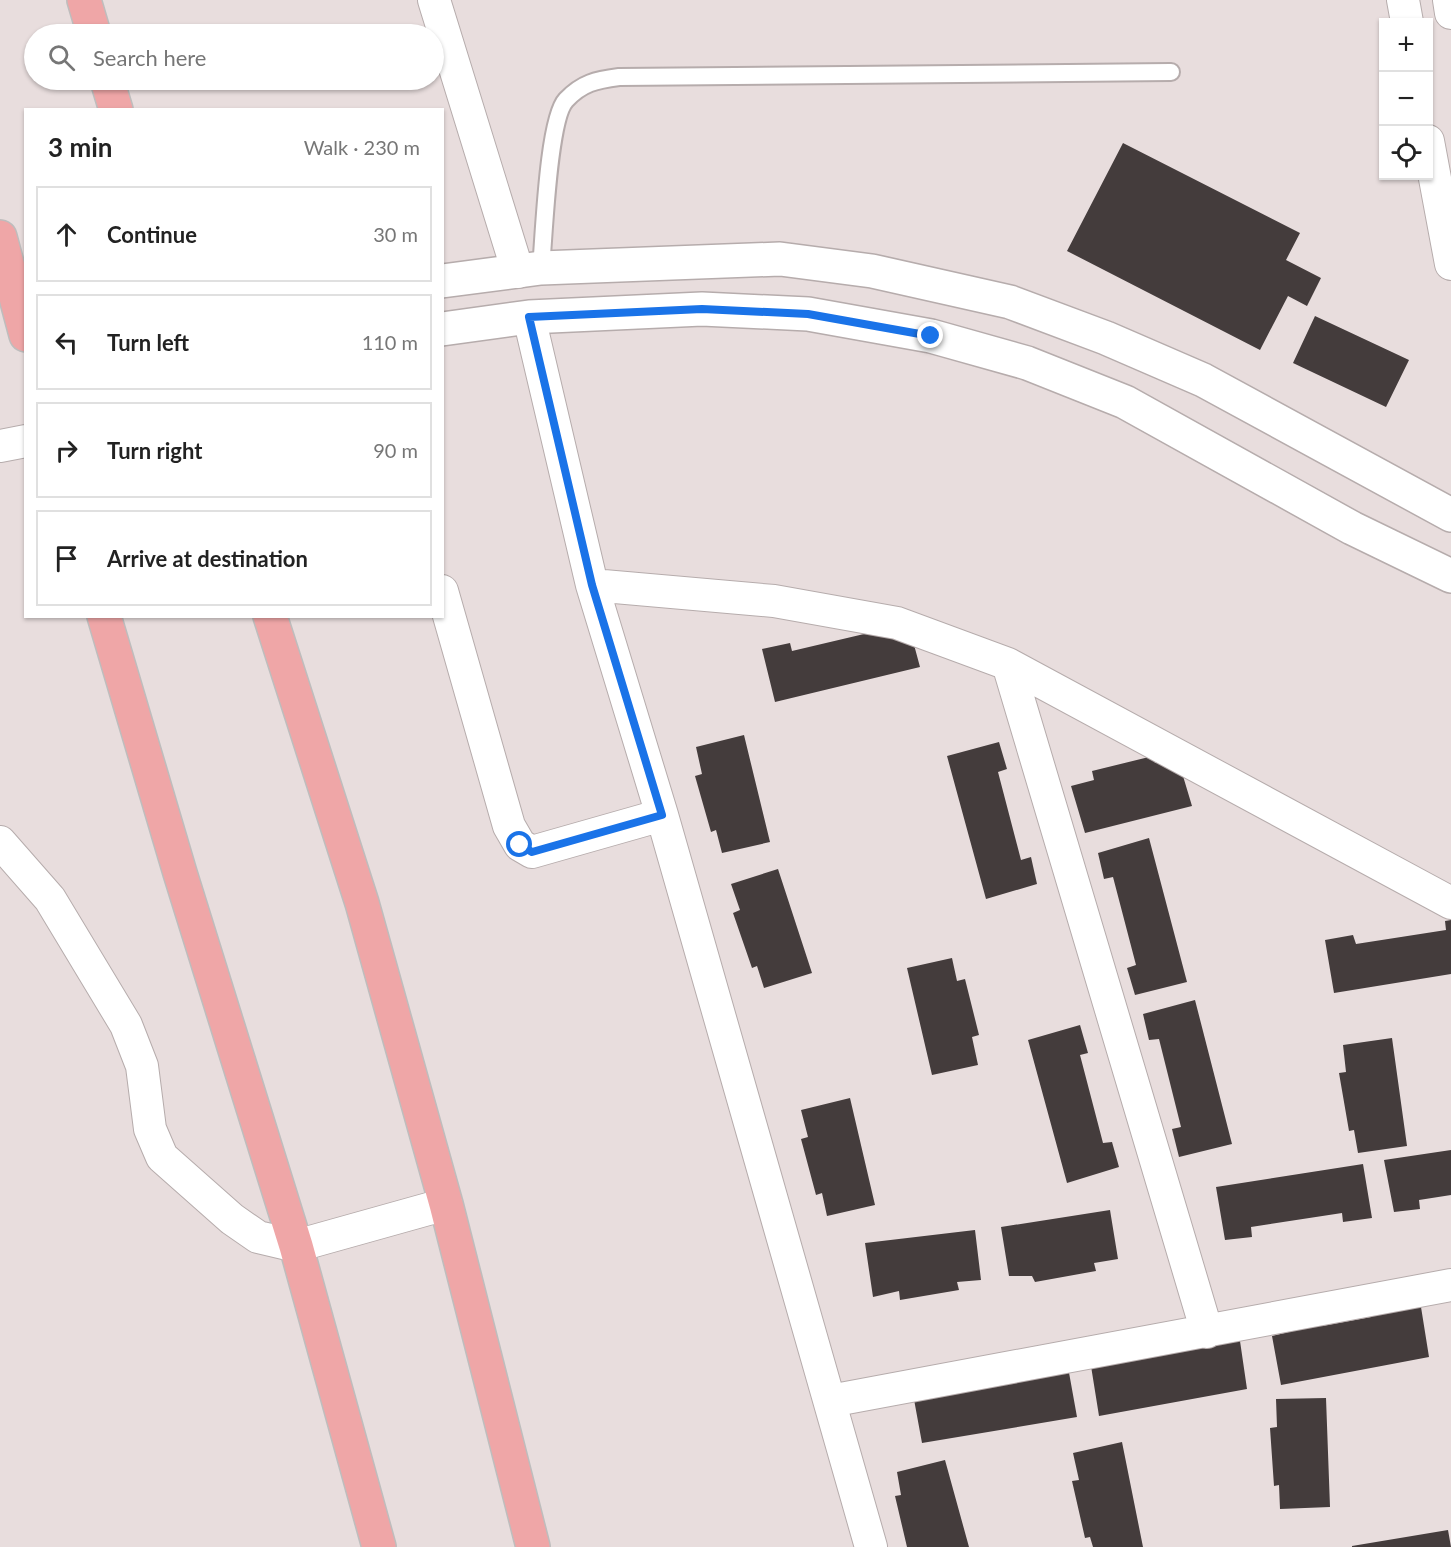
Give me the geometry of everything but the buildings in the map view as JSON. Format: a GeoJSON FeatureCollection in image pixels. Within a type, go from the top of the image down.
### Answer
{"type":"FeatureCollection","features":[{"type":"Feature","properties":{"kind":"main road"},"geometry":{"type":"LineString","coordinates":[[84,0],[91,24]]}},
{"type":"Feature","properties":{"kind":"main road"},"geometry":{"type":"LineString","coordinates":[[110,90],[115,108]]}},
{"type":"Feature","properties":{"kind":"main road"},"geometry":{"type":"LineString","coordinates":[[0,237],[24,327]]}},
{"type":"Feature","properties":{"kind":"main road"},"geometry":{"type":"LineString","coordinates":[[444,281],[529,270],[780,259],[872,271],[1010,302],[1106,338],[1203,380],[1451,515]]}},
{"type":"Feature","properties":{"kind":"main road"},"geometry":{"type":"LineString","coordinates":[[444,329],[529,317],[702,309],[808,314],[931,336],[1027,363],[1125,402],[1352,528],[1451,576]]}},
{"type":"Feature","properties":{"kind":"main road"},"geometry":{"type":"LineString","coordinates":[[105,618],[180,873],[296,1246],[379,1547]]}},
{"type":"Feature","properties":{"kind":"main road"},"geometry":{"type":"LineString","coordinates":[[271,618],[362,903],[446,1204],[533,1547]]}},
{"type":"Feature","properties":{"kind":"street"},"geometry":{"type":"LineString","coordinates":[[434,0],[442,24]]}},
{"type":"Feature","properties":{"kind":"street"},"geometry":{"type":"LineString","coordinates":[[1402,0],[1406,18]]}},
{"type":"Feature","properties":{"kind":"street"},"geometry":{"type":"LineString","coordinates":[[1449,0],[1451,13]]}},
{"type":"Feature","properties":{"kind":"street"},"geometry":{"type":"LineString","coordinates":[[444,28],[529,270]]}},
{"type":"Feature","properties":{"kind":"street"},"geometry":{"type":"LineString","coordinates":[[1433,168],[1451,264]]}},
{"type":"Feature","properties":{"kind":"street"},"geometry":{"type":"LineString","coordinates":[[529,317],[592,585],[662,815],[871,1547]]}},
{"type":"Feature","properties":{"kind":"street"},"geometry":{"type":"LineString","coordinates":[[0,446],[24,441]]}},
{"type":"Feature","properties":{"kind":"street"},"geometry":{"type":"LineString","coordinates":[[592,585],[774,601],[897,623],[1008,664],[1451,903]]}},
{"type":"Feature","properties":{"kind":"street"},"geometry":{"type":"LineString","coordinates":[[444,598],[509,826],[520,845],[532,852],[662,815]]}},
{"type":"Feature","properties":{"kind":"street"},"geometry":{"type":"LineString","coordinates":[[1008,664],[1207,1332]]}},
{"type":"Feature","properties":{"kind":"street"},"geometry":{"type":"LineString","coordinates":[[0,842],[50,898],[126,1025],[142,1066],[150,1129],[162,1156],[231,1219],[258,1237],[296,1246],[446,1204]]}},
{"type":"Feature","properties":{"kind":"street"},"geometry":{"type":"LineString","coordinates":[[830,1401],[1451,1285]]}},
{"type":"Feature","properties":{"kind":"lane"},"geometry":{"type":"LineString","coordinates":[[529,270],[551,142],[564,101],[588,81],[619,77],[1171,72]]}},
{"type":"Feature","properties":{"kind":"route"},"geometry":{"type":"LineString","coordinates":[[520,845],[532,852],[662,815],[592,585],[529,317],[702,309],[808,314],[931,336]]}}]}
